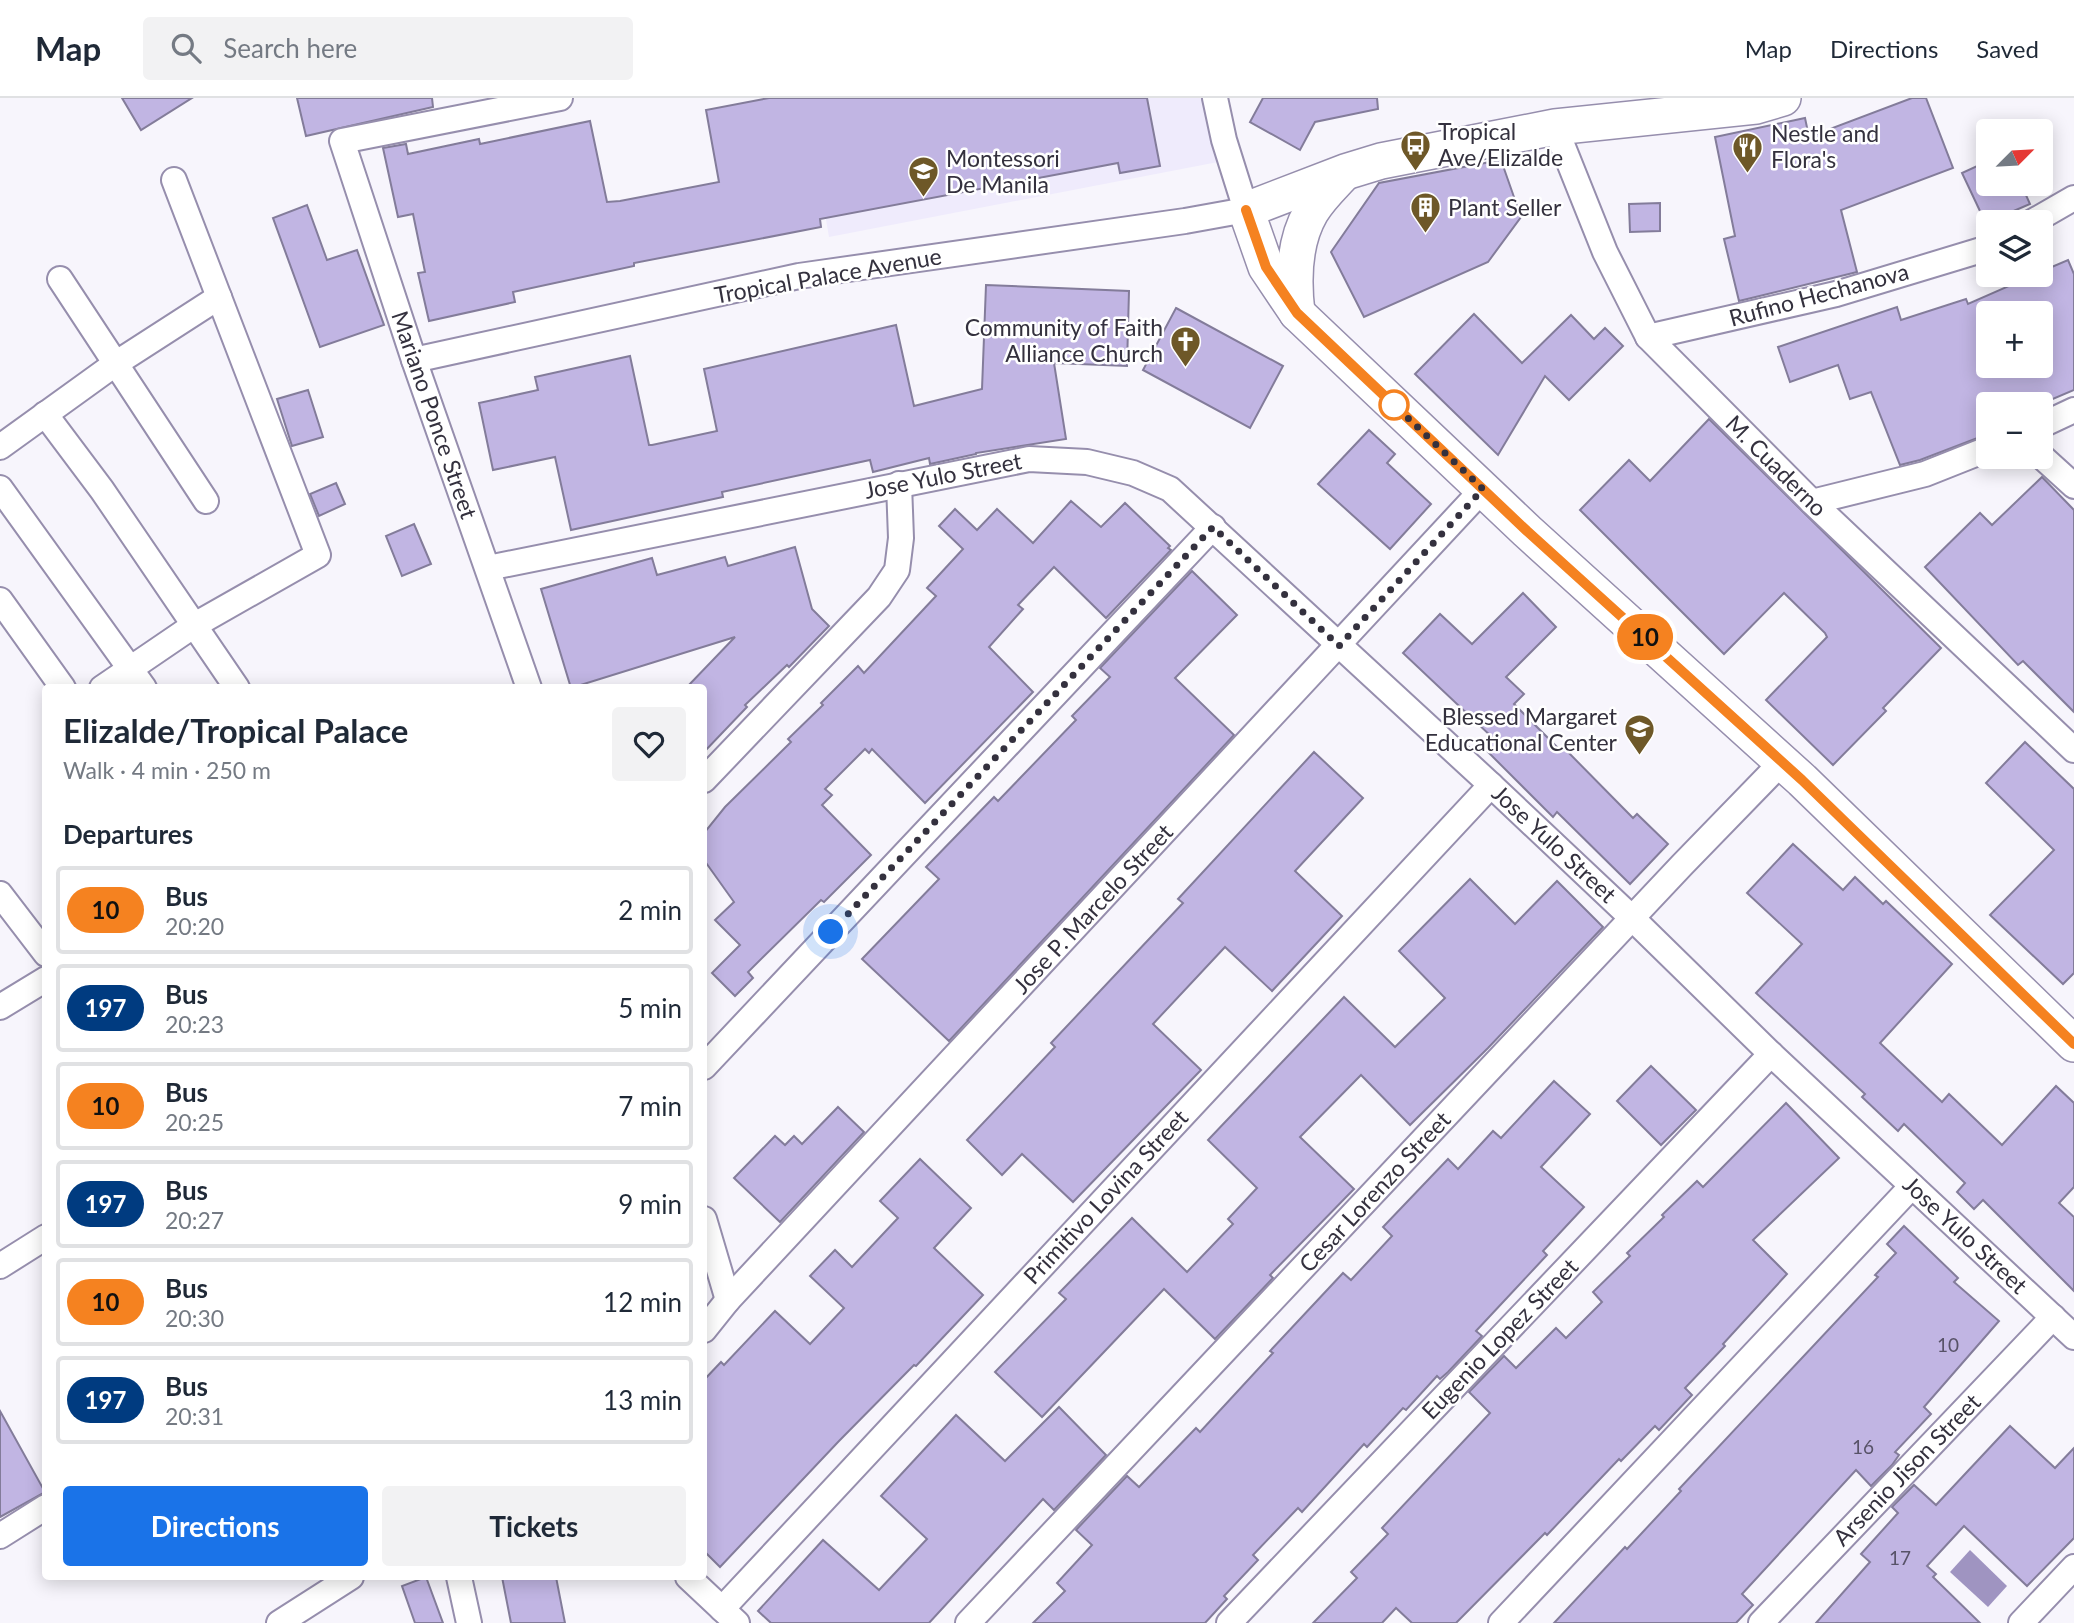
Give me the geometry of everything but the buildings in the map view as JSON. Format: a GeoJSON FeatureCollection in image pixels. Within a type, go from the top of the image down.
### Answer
{"type":"FeatureCollection","features":[{"type":"Feature","properties":{"kind":"street","name":"Mariano Ponce Street"},"geometry":{"type":"LineString","coordinates":[[528,684],[414,360],[342,141],[560,98]]}},
{"type":"Feature","properties":{"kind":"street"},"geometry":{"type":"LineString","coordinates":[[1215,98],[1224,140],[1266,267],[1297,313],[1483,489],[1782,762],[2074,1044]]}},
{"type":"Feature","properties":{"kind":"street"},"geometry":{"type":"LineString","coordinates":[[1246,210],[1381,161],[1555,127],[1756,106],[1783,98]]}},
{"type":"Feature","properties":{"kind":"street","name":"M. Cuaderno"},"geometry":{"type":"LineString","coordinates":[[1555,127],[1605,252],[1648,337],[1812,502],[2074,750]]}},
{"type":"Feature","properties":{"kind":"street"},"geometry":{"type":"LineString","coordinates":[[1297,313],[1295,272],[1305,224],[1319,201],[1345,172]]}},
{"type":"Feature","properties":{"kind":"street"},"geometry":{"type":"LineString","coordinates":[[107,684],[194,626],[318,555],[174,180]]}},
{"type":"Feature","properties":{"kind":"street"},"geometry":{"type":"LineString","coordinates":[[2053,210],[2074,198]]}},
{"type":"Feature","properties":{"kind":"street","name":"Tropical Palace Avenue"},"geometry":{"type":"LineString","coordinates":[[414,360],[799,276],[1246,210]]}},
{"type":"Feature","properties":{"kind":"street","name":"Rufino Hechanova"},"geometry":{"type":"LineString","coordinates":[[1648,337],[1836,294],[1976,252]]}},
{"type":"Feature","properties":{"kind":"street"},"geometry":{"type":"LineString","coordinates":[[60,279],[206,501]]}},
{"type":"Feature","properties":{"kind":"street"},"geometry":{"type":"LineString","coordinates":[[0,447],[115,363],[219,298]]}},
{"type":"Feature","properties":{"kind":"street"},"geometry":{"type":"LineString","coordinates":[[2053,420],[2074,410]]}},
{"type":"Feature","properties":{"kind":"street"},"geometry":{"type":"LineString","coordinates":[[45,414],[102,491],[234,684]]}},
{"type":"Feature","properties":{"kind":"street"},"geometry":{"type":"LineString","coordinates":[[1812,502],[1925,474],[1976,454]]}},
{"type":"Feature","properties":{"kind":"street","name":"Jose Yulo Street"},"geometry":{"type":"LineString","coordinates":[[488,568],[1029,459],[1087,462],[1133,472],[1170,489],[1491,785],[1632,918],[1771,1055],[2074,1337]]}},
{"type":"Feature","properties":{"kind":"street"},"geometry":{"type":"LineString","coordinates":[[2053,467],[2074,486]]}},
{"type":"Feature","properties":{"kind":"street"},"geometry":{"type":"LineString","coordinates":[[707,777],[878,597],[897,570],[901,538],[899,484]]}},
{"type":"Feature","properties":{"kind":"street"},"geometry":{"type":"LineString","coordinates":[[0,488],[141,684]]}},
{"type":"Feature","properties":{"kind":"street","name":"Jose P. Marcelo Street"},"geometry":{"type":"LineString","coordinates":[[707,1326],[728,1300],[1483,489]]}},
{"type":"Feature","properties":{"kind":"street"},"geometry":{"type":"LineString","coordinates":[[707,1064],[1213,527]]}},
{"type":"Feature","properties":{"kind":"street"},"geometry":{"type":"LineString","coordinates":[[0,600],[60,684]]}},
{"type":"Feature","properties":{"kind":"street","name":"Cesar Lorenzo Street"},"geometry":{"type":"LineString","coordinates":[[968,1623],[1782,762]]}},
{"type":"Feature","properties":{"kind":"street","name":"Primitivo Lovina Street"},"geometry":{"type":"LineString","coordinates":[[729,1616],[1491,785]]}},
{"type":"Feature","properties":{"kind":"street"},"geometry":{"type":"LineString","coordinates":[[0,894],[42,949]]}},
{"type":"Feature","properties":{"kind":"street"},"geometry":{"type":"LineString","coordinates":[[0,1007],[42,981]]}},
{"type":"Feature","properties":{"kind":"street","name":"Eugenio Lopez Street"},"geometry":{"type":"LineString","coordinates":[[1229,1623],[1771,1055]]}},
{"type":"Feature","properties":{"kind":"street"},"geometry":{"type":"LineString","coordinates":[[1501,1623],[1912,1186]]}},
{"type":"Feature","properties":{"kind":"street"},"geometry":{"type":"LineString","coordinates":[[707,1229],[728,1300]]}},
{"type":"Feature","properties":{"kind":"street"},"geometry":{"type":"LineString","coordinates":[[0,1266],[42,1240]]}},
{"type":"Feature","properties":{"kind":"street","name":"Arsenio Jison Street"},"geometry":{"type":"LineString","coordinates":[[1761,1623],[2053,1317]]}},
{"type":"Feature","properties":{"kind":"street"},"geometry":{"type":"LineString","coordinates":[[0,1535],[42,1509]]}},
{"type":"Feature","properties":{"kind":"street"},"geometry":{"type":"LineString","coordinates":[[2021,1623],[2074,1567]]}},
{"type":"Feature","properties":{"kind":"street"},"geometry":{"type":"LineString","coordinates":[[279,1623],[346,1580]]}},
{"type":"Feature","properties":{"kind":"street"},"geometry":{"type":"LineString","coordinates":[[460,1580],[469,1623]]}},
{"type":"Feature","properties":{"kind":"street"},"geometry":{"type":"LineString","coordinates":[[691,1580],[729,1616]]}},
{"type":"Feature","properties":{"kind":"shaded area","name":"Montessori De Manila"},"geometry":{"type":"Polygon","coordinates":[[[805,98],[1205,98],[1218,162],[829,237],[805,98]]]}},
{"type":"Feature","properties":{"kind":"shaded area"},"geometry":{"type":"Polygon","coordinates":[[[1970,1550],[2007,1586],[1988,1607],[1950,1572],[1970,1550]]]}},
{"type":"Feature","properties":{"kind":"bus line","name":"10"},"geometry":{"type":"LineString","coordinates":[[1246,210],[1266,267],[1297,313],[1527,531],[1802,780],[2074,1044]]}},
{"type":"Feature","properties":{"kind":"place","name":"Tropical Ave/Elizalde"},"geometry":{"type":"Point","coordinates":[1415,172]}},
{"type":"Feature","properties":{"kind":"place","name":"Nestle and Flora's"},"geometry":{"type":"Point","coordinates":[1748,174]}},
{"type":"Feature","properties":{"kind":"place","name":"Montessori De Manila"},"geometry":{"type":"Point","coordinates":[923,199]}},
{"type":"Feature","properties":{"kind":"place","name":"Plant Seller"},"geometry":{"type":"Point","coordinates":[1425,235]}},
{"type":"Feature","properties":{"kind":"place","name":"Community of Faith Alliance Church"},"geometry":{"type":"Point","coordinates":[1186,368]}},
{"type":"Feature","properties":{"kind":"place","name":"Blessed Margaret Educational Center"},"geometry":{"type":"Point","coordinates":[1640,757]}},
{"type":"Feature","properties":{"kind":"route"},"geometry":{"type":"LineString","coordinates":[[831,932],[1213,527],[1339,646],[1483,489],[1390,401],[1394,405]]}}]}
